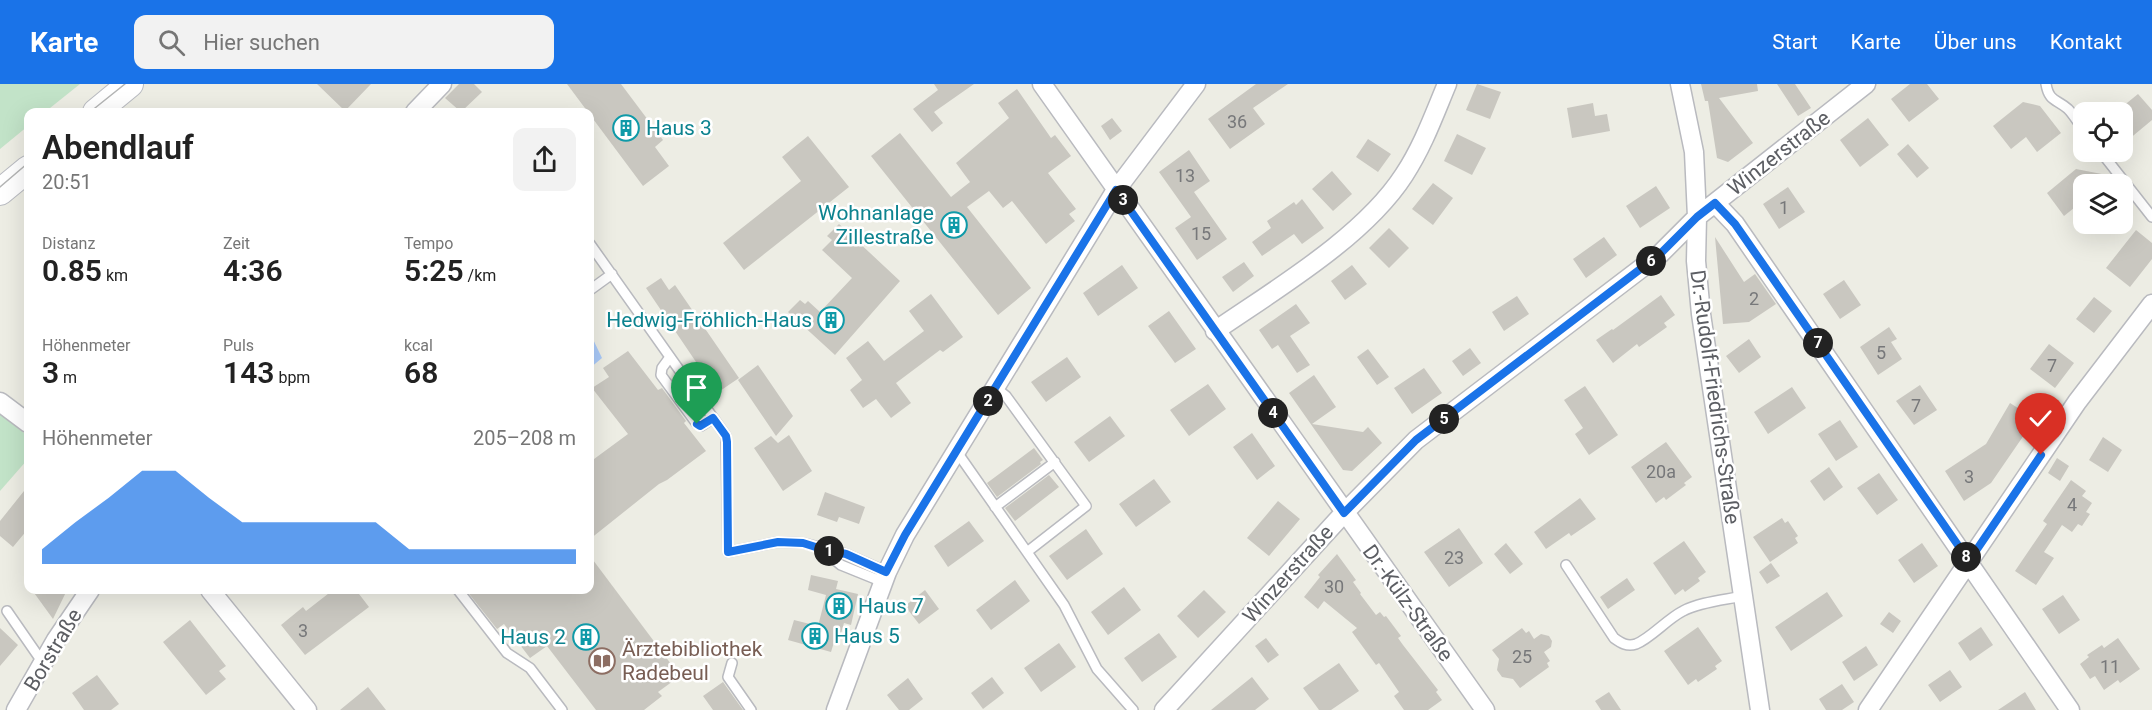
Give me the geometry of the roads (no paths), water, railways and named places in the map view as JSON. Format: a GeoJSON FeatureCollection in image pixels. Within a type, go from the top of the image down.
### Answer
{"type":"FeatureCollection","features":[{"type":"Feature","properties":{"kind":"main road"},"geometry":{"type":"LineString","coordinates":[[101,108],[130,84]]}},
{"type":"Feature","properties":{"kind":"main road"},"geometry":{"type":"LineString","coordinates":[[0,192],[24,172]]}},
{"type":"Feature","properties":{"kind":"street"},"geometry":{"type":"LineString","coordinates":[[419,108],[442,84]]}},
{"type":"Feature","properties":{"kind":"street","name":"Dr.-Külz-Straße"},"geometry":{"type":"LineString","coordinates":[[1042,84],[1485,710]]}},
{"type":"Feature","properties":{"kind":"street"},"geometry":{"type":"LineString","coordinates":[[836,710],[885,577],[905,535],[1116,190],[1196,84]]}},
{"type":"Feature","properties":{"kind":"street"},"geometry":{"type":"LineString","coordinates":[[1215,331],[1321,258],[1378,207],[1403,176],[1416,155],[1426,137],[1447,84]]}},
{"type":"Feature","properties":{"kind":"street","name":"Dr.-Rudolf-Friedrichs-Straße"},"geometry":{"type":"LineString","coordinates":[[1680,84],[1694,152],[1697,217],[1696,261],[1701,314],[1760,710]]}},
{"type":"Feature","properties":{"kind":"street","name":"Winzerstraße"},"geometry":{"type":"LineString","coordinates":[[1164,710],[1344,513],[1416,440],[1660,254],[1697,217],[1866,84]]}},
{"type":"Feature","properties":{"kind":"street"},"geometry":{"type":"LineString","coordinates":[[1715,203],[1735,224],[2070,710]]}},
{"type":"Feature","properties":{"kind":"street"},"geometry":{"type":"LineString","coordinates":[[1868,710],[2077,402],[2152,304]]}},
{"type":"Feature","properties":{"kind":"street"},"geometry":{"type":"LineString","coordinates":[[0,402],[24,420]]}},
{"type":"Feature","properties":{"kind":"street","name":"Borstraße"},"geometry":{"type":"LineString","coordinates":[[16,710],[87,594]]}},
{"type":"Feature","properties":{"kind":"street"},"geometry":{"type":"LineString","coordinates":[[213,594],[307,710]]}},
{"type":"Feature","properties":{"kind":"lane"},"geometry":{"type":"LineString","coordinates":[[2046,84],[2048,92],[2056,103],[2066,108],[2073,117]]}},
{"type":"Feature","properties":{"kind":"lane"},"geometry":{"type":"LineString","coordinates":[[2109,162],[2152,217]]}},
{"type":"Feature","properties":{"kind":"lane"},"geometry":{"type":"LineString","coordinates":[[594,249],[726,436],[728,552],[778,542],[803,543],[822,549],[841,565],[885,577]]}},
{"type":"Feature","properties":{"kind":"lane"},"geometry":{"type":"LineString","coordinates":[[594,287],[612,274]]}},
{"type":"Feature","properties":{"kind":"lane"},"geometry":{"type":"LineString","coordinates":[[670,357],[662,368],[661,375],[667,384],[697,424],[704,425],[713,418]]}},
{"type":"Feature","properties":{"kind":"lane"},"geometry":{"type":"LineString","coordinates":[[996,388],[1006,396],[1086,506],[1027,552]]}},
{"type":"Feature","properties":{"kind":"lane"},"geometry":{"type":"LineString","coordinates":[[957,452],[1064,605],[1097,669],[1134,710]]}},
{"type":"Feature","properties":{"kind":"lane"},"geometry":{"type":"LineString","coordinates":[[996,507],[1055,462]]}},
{"type":"Feature","properties":{"kind":"lane"},"geometry":{"type":"LineString","coordinates":[[1566,566],[1614,638],[1622,644],[1638,643],[1682,611],[1743,596]]}},
{"type":"Feature","properties":{"kind":"lane"},"geometry":{"type":"LineString","coordinates":[[461,594],[507,653],[530,668],[562,710]]}},
{"type":"Feature","properties":{"kind":"lane"},"geometry":{"type":"LineString","coordinates":[[7,611],[43,663]]}},
{"type":"Feature","properties":{"kind":"lane"},"geometry":{"type":"LineString","coordinates":[[732,663],[728,677],[751,710]]}},
{"type":"Feature","properties":{"kind":"water"},"geometry":{"type":"Polygon","coordinates":[[[594,341],[602,358],[594,365],[594,341]]]}},
{"type":"Feature","properties":{"kind":"tram line"},"geometry":{"type":"LineString","coordinates":[[95,108],[125,84]]}},
{"type":"Feature","properties":{"kind":"tram line"},"geometry":{"type":"LineString","coordinates":[[0,187],[24,166]]}},
{"type":"Feature","properties":{"kind":"place","name":"Haus 3"},"geometry":{"type":"Point","coordinates":[626,128]}},
{"type":"Feature","properties":{"kind":"place","name":"Wohnanlage Zillestraße"},"geometry":{"type":"Point","coordinates":[954,225]}},
{"type":"Feature","properties":{"kind":"place","name":"Hedwig-Fröhlich-Haus"},"geometry":{"type":"Point","coordinates":[831,320]}},
{"type":"Feature","properties":{"kind":"place","name":"Haus 7"},"geometry":{"type":"Point","coordinates":[839,606]}},
{"type":"Feature","properties":{"kind":"place","name":"Haus 5"},"geometry":{"type":"Point","coordinates":[815,636]}},
{"type":"Feature","properties":{"kind":"place","name":"Haus 2"},"geometry":{"type":"Point","coordinates":[586,637]}},
{"type":"Feature","properties":{"kind":"place","name":"Ärztebibliothek Radebeul"},"geometry":{"type":"Point","coordinates":[602,661]}}]}
